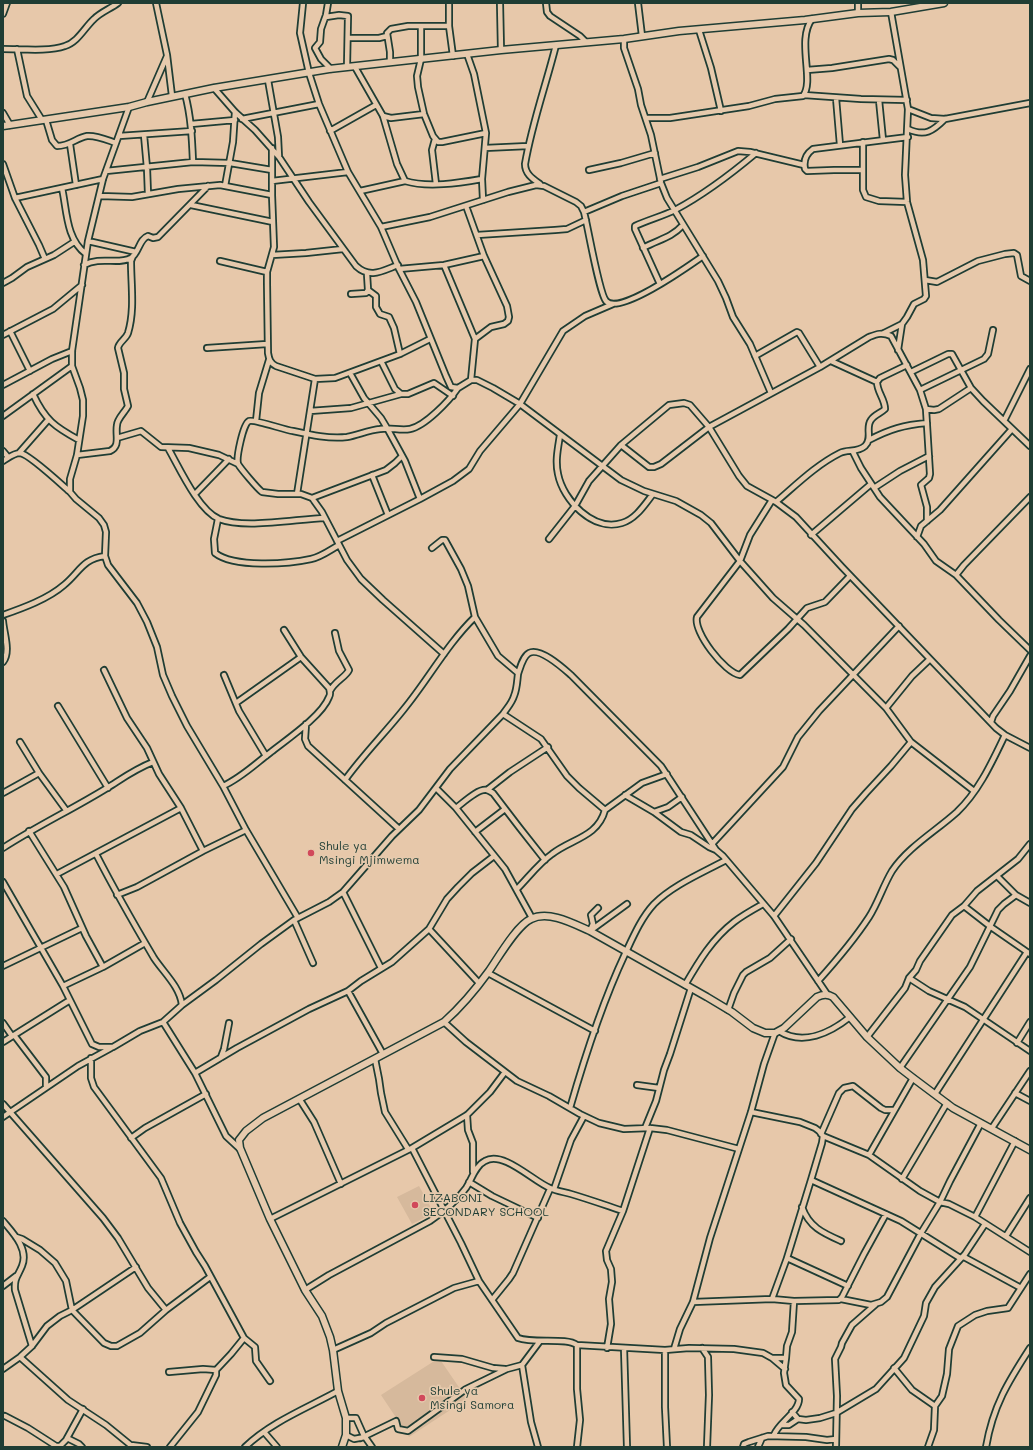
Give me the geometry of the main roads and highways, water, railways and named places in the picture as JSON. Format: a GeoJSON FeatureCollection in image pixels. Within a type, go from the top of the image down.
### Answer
{"type":"FeatureCollection","features":[{"type":"Feature","properties":{"kind":"place","name":"Shule ya Msingi Mjimwema"},"geometry":{"type":"Point","coordinates":[311,853]}},
{"type":"Feature","properties":{"kind":"place","name":"LIZABONI SECONDARY SCHOOL"},"geometry":{"type":"Point","coordinates":[415,1205]}},
{"type":"Feature","properties":{"kind":"place","name":"Shule ya Msingi Samora"},"geometry":{"type":"Point","coordinates":[422,1398]}}]}
